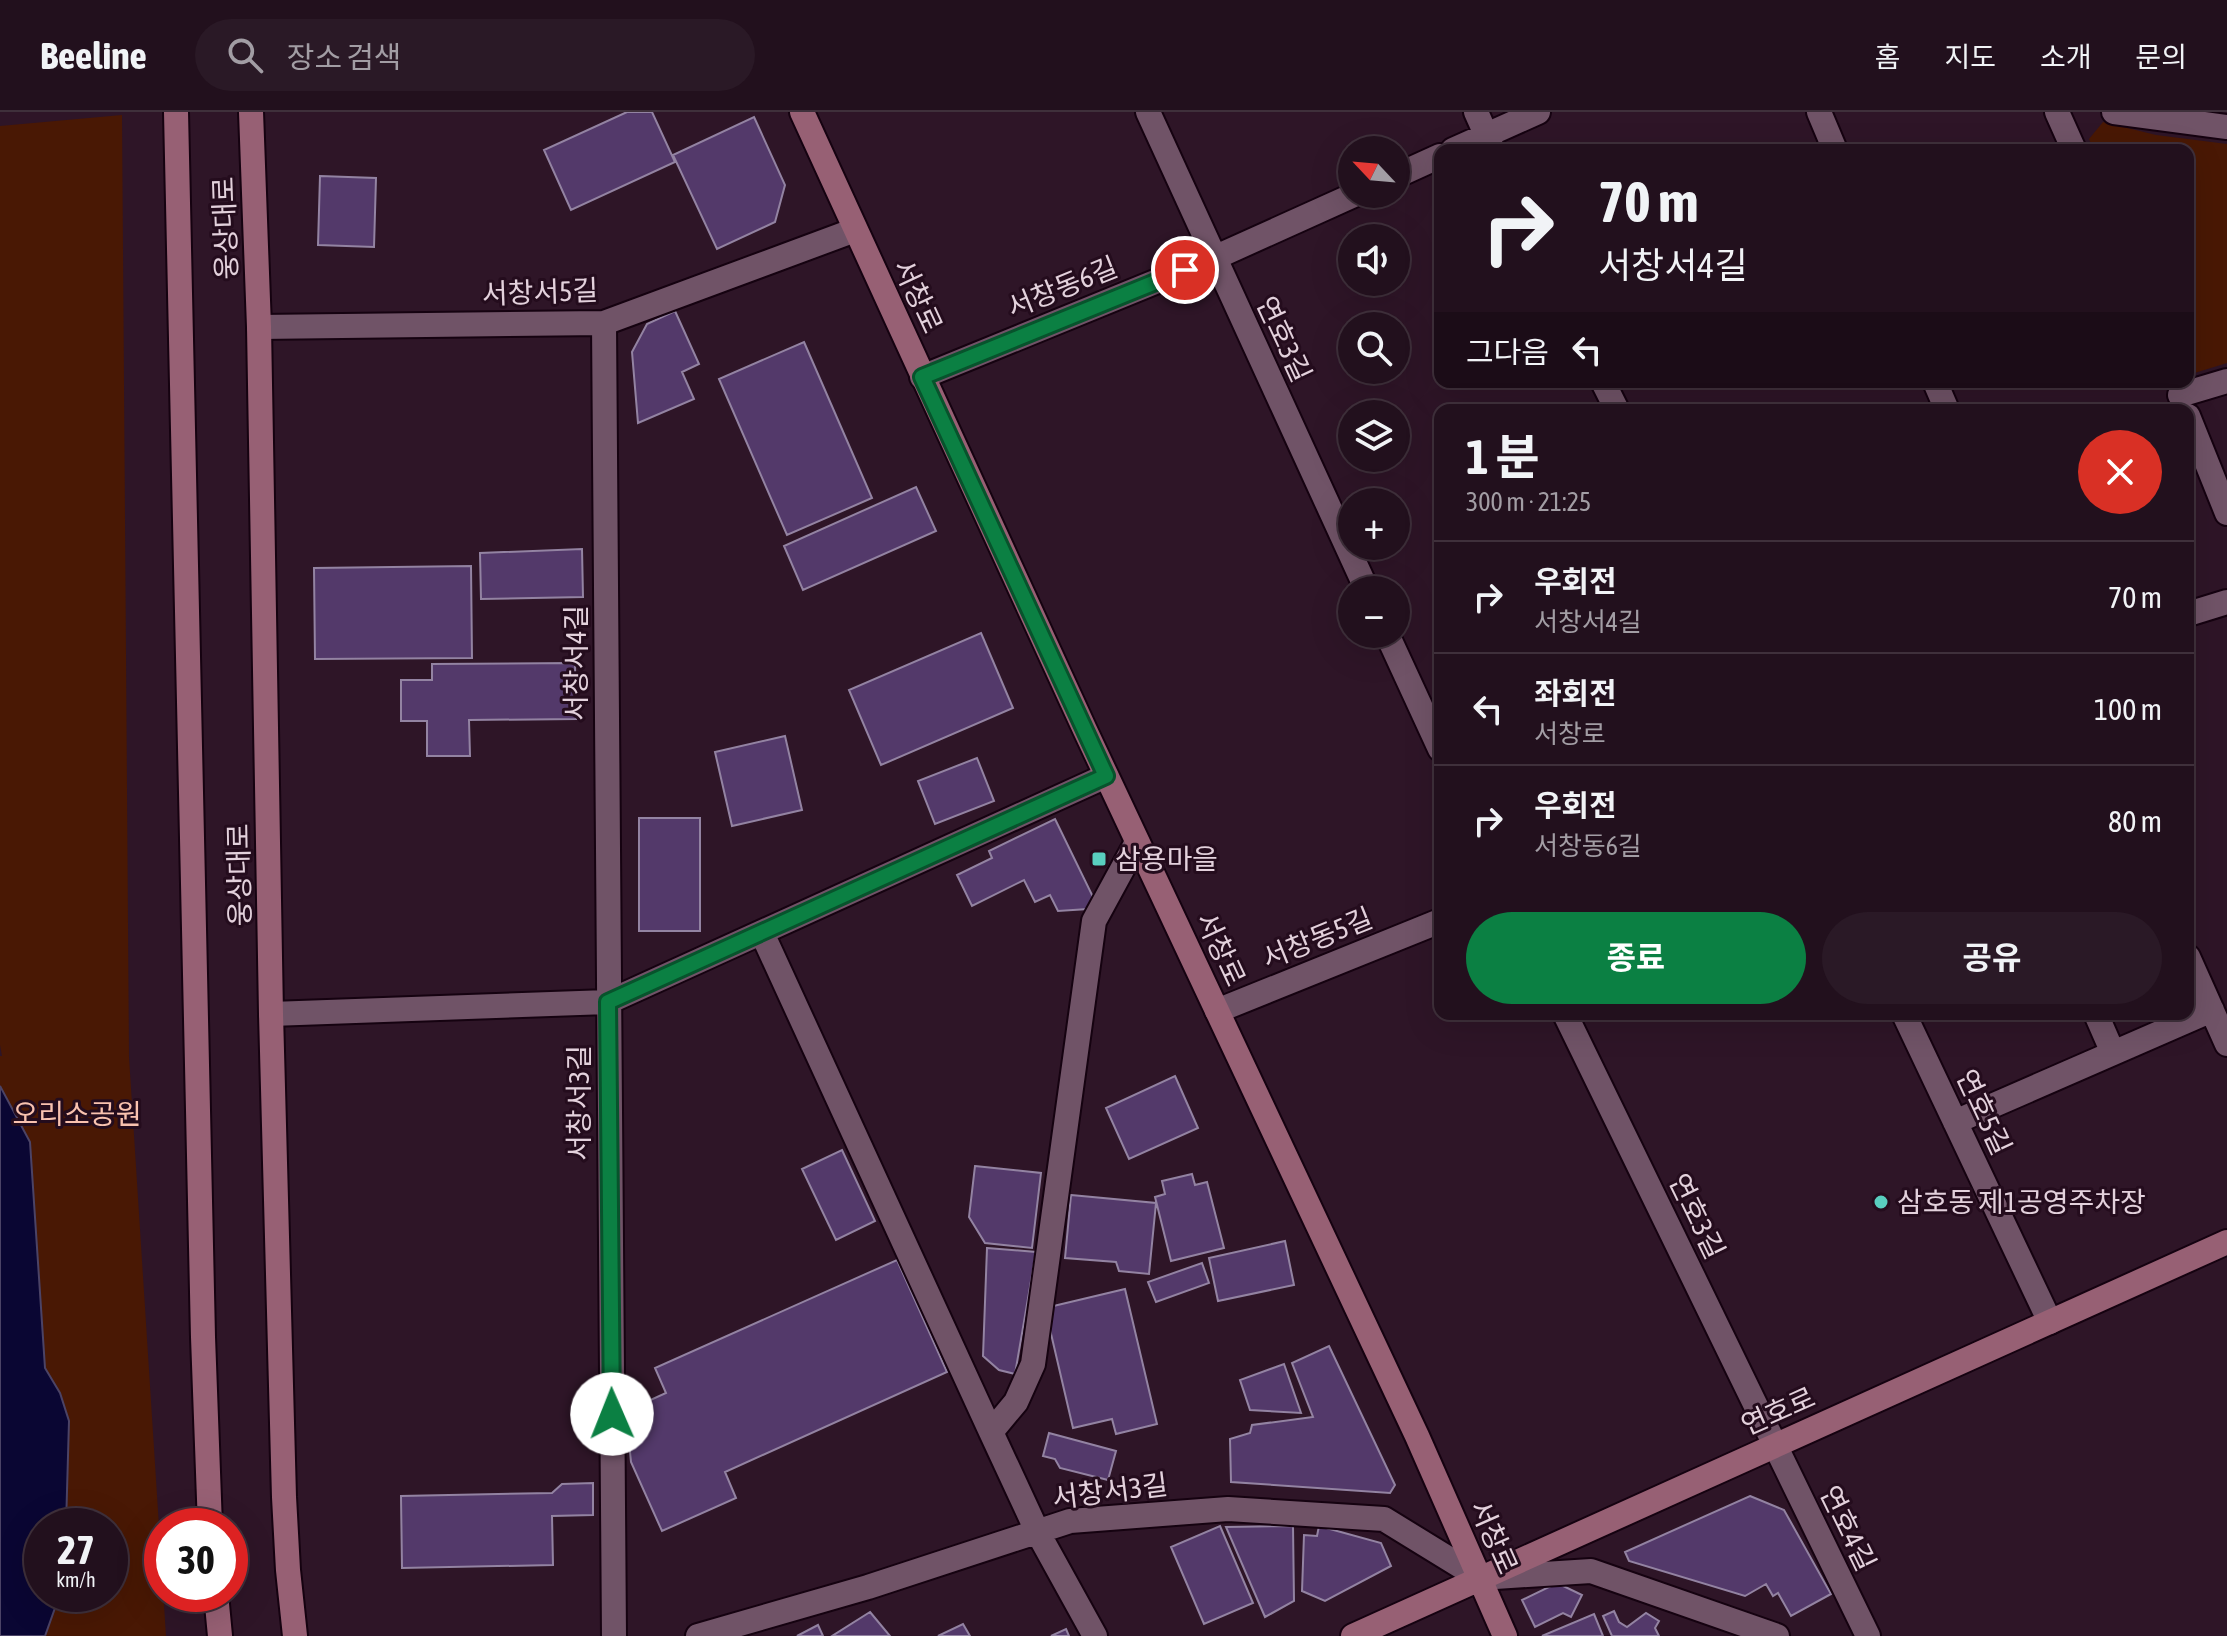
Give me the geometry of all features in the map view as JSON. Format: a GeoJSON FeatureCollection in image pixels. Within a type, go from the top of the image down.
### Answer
{"type":"FeatureCollection","features":[{"type":"Feature","properties":{"kind":"main road","name":"웅상대로"},"geometry":{"type":"LineString","coordinates":[[176,112],[209,1508]]}},
{"type":"Feature","properties":{"kind":"main road","name":"웅상대로"},"geometry":{"type":"LineString","coordinates":[[251,112],[259,327],[271,1014],[284,1497],[295,1636]]}},
{"type":"Feature","properties":{"kind":"main road","name":"서창로"},"geometry":{"type":"LineString","coordinates":[[802,112],[1106,776],[1417,1436],[1505,1636]]}},
{"type":"Feature","properties":{"kind":"main road","name":"연호로"},"geometry":{"type":"LineString","coordinates":[[1353,1636],[2227,1242]]}},
{"type":"Feature","properties":{"kind":"main road"},"geometry":{"type":"LineString","coordinates":[[218,1612],[220,1636]]}},
{"type":"Feature","properties":{"kind":"street","name":"연호3길"},"geometry":{"type":"LineString","coordinates":[[1148,112],[1361,576]]}},
{"type":"Feature","properties":{"kind":"street"},"geometry":{"type":"LineString","coordinates":[[1476,112],[1490,143],[1538,112]]}},
{"type":"Feature","properties":{"kind":"street"},"geometry":{"type":"LineString","coordinates":[[1819,112],[1832,144]]}},
{"type":"Feature","properties":{"kind":"street"},"geometry":{"type":"LineString","coordinates":[[2057,112],[2071,144]]}},
{"type":"Feature","properties":{"kind":"street"},"geometry":{"type":"LineString","coordinates":[[2114,112],[2227,127]]}},
{"type":"Feature","properties":{"kind":"street"},"geometry":{"type":"LineString","coordinates":[[1410,170],[1434,159]]}},
{"type":"Feature","properties":{"kind":"street","name":"서창동6길"},"geometry":{"type":"LineString","coordinates":[[922,377],[1214,258],[1338,202]]}},
{"type":"Feature","properties":{"kind":"street","name":"서창서5길"},"geometry":{"type":"LineString","coordinates":[[259,327],[604,323],[855,230]]}},
{"type":"Feature","properties":{"kind":"street","name":"서창서4길"},"geometry":{"type":"LineString","coordinates":[[604,323],[608,1002]]}},
{"type":"Feature","properties":{"kind":"street"},"geometry":{"type":"LineString","coordinates":[[2182,401],[2227,381]]}},
{"type":"Feature","properties":{"kind":"street"},"geometry":{"type":"LineString","coordinates":[[2194,431],[2227,513]]}},
{"type":"Feature","properties":{"kind":"street"},"geometry":{"type":"LineString","coordinates":[[2194,612],[2227,602]]}},
{"type":"Feature","properties":{"kind":"street"},"geometry":{"type":"LineString","coordinates":[[1393,648],[1434,736]]}},
{"type":"Feature","properties":{"kind":"street"},"geometry":{"type":"LineString","coordinates":[[271,1014],[608,1002],[1106,776]]}},
{"type":"Feature","properties":{"kind":"street"},"geometry":{"type":"LineString","coordinates":[[991,1432],[1016,1402],[1033,1364],[1094,921],[1137,842]]}},
{"type":"Feature","properties":{"kind":"street","name":"서창동5길"},"geometry":{"type":"LineString","coordinates":[[1217,1011],[1434,923]]}},
{"type":"Feature","properties":{"kind":"street"},"geometry":{"type":"LineString","coordinates":[[762,933],[1037,1531],[1095,1636]]}},
{"type":"Feature","properties":{"kind":"street"},"geometry":{"type":"LineString","coordinates":[[2194,970],[2226,1038]]}},
{"type":"Feature","properties":{"kind":"street","name":"서창서3길"},"geometry":{"type":"LineString","coordinates":[[608,1002],[614,1636]]}},
{"type":"Feature","properties":{"kind":"street"},"geometry":{"type":"LineString","coordinates":[[2194,1018],[2212,1010]]}},
{"type":"Feature","properties":{"kind":"street","name":"연호3길"},"geometry":{"type":"LineString","coordinates":[[1568,1020],[1775,1445]]}},
{"type":"Feature","properties":{"kind":"street","name":"연호5길"},"geometry":{"type":"LineString","coordinates":[[1907,1020],[2050,1322]]}},
{"type":"Feature","properties":{"kind":"street"},"geometry":{"type":"LineString","coordinates":[[2099,1020],[2113,1053]]}},
{"type":"Feature","properties":{"kind":"street"},"geometry":{"type":"LineString","coordinates":[[1955,1122],[2189,1020]]}},
{"type":"Feature","properties":{"kind":"street","name":"연호4길"},"geometry":{"type":"LineString","coordinates":[[1775,1445],[1868,1636]]}},
{"type":"Feature","properties":{"kind":"street","name":"서창서3길"},"geometry":{"type":"LineString","coordinates":[[698,1636],[868,1587],[1070,1521],[1228,1509],[1384,1519],[1480,1578]]}},
{"type":"Feature","properties":{"kind":"street"},"geometry":{"type":"LineString","coordinates":[[1480,1578],[1591,1571],[1777,1636]]}},
{"type":"Feature","properties":{"kind":"green space","name":"오리소공원"},"geometry":{"type":"Polygon","coordinates":[[[122,115],[129,1057],[158,1508],[144,1508],[144,1612],[164,1612],[166,1636],[45,1636],[54,1612],[128,1612],[128,1508],[67,1508],[69,1421],[60,1393],[45,1368],[30,1142],[0,1086],[0,126],[122,115]]]}},
{"type":"Feature","properties":{"kind":"green space"},"geometry":{"type":"Polygon","coordinates":[[[2103,122],[2156,135],[2227,144],[2227,363],[2194,373],[2194,144],[2091,144],[2089,139],[2103,122]]]}},
{"type":"Feature","properties":{"kind":"shaded area"},"geometry":{"type":"Polygon","coordinates":[[[0,1086],[30,1142],[45,1368],[60,1393],[69,1421],[67,1508],[24,1508],[24,1612],[54,1612],[45,1636],[0,1636],[0,1086]]]}},
{"type":"Feature","properties":{"kind":"building"},"geometry":{"type":"Polygon","coordinates":[[[627,112],[652,112],[675,162],[571,210],[544,150],[627,112]]]}},
{"type":"Feature","properties":{"kind":"building"},"geometry":{"type":"Polygon","coordinates":[[[754,117],[785,185],[775,222],[717,249],[673,155],[754,117]]]}},
{"type":"Feature","properties":{"kind":"building"},"geometry":{"type":"Polygon","coordinates":[[[320,176],[376,178],[374,247],[318,245],[320,176]]]}},
{"type":"Feature","properties":{"kind":"building"},"geometry":{"type":"Polygon","coordinates":[[[675,311],[699,364],[682,372],[694,399],[638,423],[632,352],[647,324],[675,311]]]}},
{"type":"Feature","properties":{"kind":"building"},"geometry":{"type":"Polygon","coordinates":[[[804,342],[872,498],[787,535],[719,379],[804,342]]]}},
{"type":"Feature","properties":{"kind":"building"},"geometry":{"type":"Polygon","coordinates":[[[916,487],[936,531],[803,590],[784,546],[916,487]]]}},
{"type":"Feature","properties":{"kind":"building"},"geometry":{"type":"Polygon","coordinates":[[[582,549],[583,597],[481,599],[480,553],[582,549]]]}},
{"type":"Feature","properties":{"kind":"building"},"geometry":{"type":"Polygon","coordinates":[[[471,566],[472,658],[315,659],[314,568],[471,566]]]}},
{"type":"Feature","properties":{"kind":"building"},"geometry":{"type":"Polygon","coordinates":[[[981,633],[1013,708],[881,765],[849,690],[981,633]]]}},
{"type":"Feature","properties":{"kind":"building"},"geometry":{"type":"Polygon","coordinates":[[[575,663],[576,719],[469,720],[470,756],[427,756],[427,721],[401,721],[401,680],[432,680],[432,664],[575,663]]]}},
{"type":"Feature","properties":{"kind":"building"},"geometry":{"type":"Polygon","coordinates":[[[785,736],[802,810],[732,826],[715,752],[785,736]]]}},
{"type":"Feature","properties":{"kind":"building"},"geometry":{"type":"Polygon","coordinates":[[[977,758],[994,801],[935,824],[918,781],[977,758]]]}},
{"type":"Feature","properties":{"kind":"building"},"geometry":{"type":"Polygon","coordinates":[[[639,818],[700,818],[700,931],[639,931],[639,818]]]}},
{"type":"Feature","properties":{"kind":"building"},"geometry":{"type":"Polygon","coordinates":[[[1055,819],[1095,901],[1088,909],[1058,911],[1050,895],[1035,902],[1024,880],[972,906],[957,875],[992,858],[989,851],[1055,819]]]}},
{"type":"Feature","properties":{"kind":"building"},"geometry":{"type":"Polygon","coordinates":[[[1175,1076],[1198,1128],[1129,1159],[1106,1108],[1175,1076]]]}},
{"type":"Feature","properties":{"kind":"building"},"geometry":{"type":"Polygon","coordinates":[[[842,1150],[875,1221],[836,1240],[802,1169],[842,1150]]]}},
{"type":"Feature","properties":{"kind":"building"},"geometry":{"type":"Polygon","coordinates":[[[975,1166],[1041,1173],[1032,1248],[985,1243],[969,1217],[975,1166]]]}},
{"type":"Feature","properties":{"kind":"building"},"geometry":{"type":"Polygon","coordinates":[[[1192,1174],[1195,1185],[1207,1182],[1224,1248],[1171,1261],[1155,1197],[1165,1194],[1162,1181],[1192,1174]]]}},
{"type":"Feature","properties":{"kind":"building"},"geometry":{"type":"Polygon","coordinates":[[[1071,1195],[1156,1203],[1149,1274],[1119,1271],[1116,1262],[1065,1258],[1071,1195]]]}},
{"type":"Feature","properties":{"kind":"building"},"geometry":{"type":"Polygon","coordinates":[[[1285,1241],[1294,1285],[1218,1301],[1209,1258],[1285,1241]]]}},
{"type":"Feature","properties":{"kind":"building"},"geometry":{"type":"Polygon","coordinates":[[[987,1248],[1036,1252],[1015,1374],[999,1370],[983,1356],[987,1248]]]}},
{"type":"Feature","properties":{"kind":"building"},"geometry":{"type":"Polygon","coordinates":[[[897,1260],[947,1372],[725,1472],[736,1498],[662,1531],[631,1462],[626,1411],[666,1393],[655,1368],[897,1260]]]}},
{"type":"Feature","properties":{"kind":"building"},"geometry":{"type":"Polygon","coordinates":[[[1202,1263],[1209,1283],[1156,1302],[1148,1282],[1202,1263]]]}},
{"type":"Feature","properties":{"kind":"building"},"geometry":{"type":"Polygon","coordinates":[[[1125,1289],[1157,1424],[1116,1434],[1112,1419],[1073,1428],[1045,1308],[1125,1289]]]}},
{"type":"Feature","properties":{"kind":"building"},"geometry":{"type":"Polygon","coordinates":[[[1329,1346],[1395,1485],[1390,1493],[1231,1482],[1230,1439],[1250,1433],[1252,1425],[1313,1417],[1292,1363],[1329,1346]]]}},
{"type":"Feature","properties":{"kind":"building"},"geometry":{"type":"Polygon","coordinates":[[[1284,1364],[1301,1413],[1250,1410],[1240,1380],[1284,1364]]]}},
{"type":"Feature","properties":{"kind":"building"},"geometry":{"type":"Polygon","coordinates":[[[1049,1433],[1116,1451],[1108,1480],[1060,1468],[1055,1459],[1043,1456],[1049,1433]]]}},
{"type":"Feature","properties":{"kind":"building"},"geometry":{"type":"Polygon","coordinates":[[[593,1483],[593,1515],[552,1516],[553,1565],[402,1568],[401,1496],[552,1493],[562,1484],[593,1483]]]}},
{"type":"Feature","properties":{"kind":"building"},"geometry":{"type":"Polygon","coordinates":[[[1750,1496],[1784,1510],[1831,1594],[1791,1616],[1778,1593],[1773,1596],[1766,1584],[1745,1596],[1629,1561],[1625,1552],[1750,1496]]]}},
{"type":"Feature","properties":{"kind":"building"},"geometry":{"type":"Polygon","coordinates":[[[1220,1526],[1253,1603],[1204,1624],[1171,1547],[1220,1526]]]}},
{"type":"Feature","properties":{"kind":"building"},"geometry":{"type":"Polygon","coordinates":[[[1293,1526],[1294,1601],[1265,1617],[1226,1527],[1293,1526]]]}},
{"type":"Feature","properties":{"kind":"building"},"geometry":{"type":"Polygon","coordinates":[[[1319,1526],[1381,1543],[1391,1566],[1325,1601],[1302,1591],[1304,1535],[1317,1536],[1319,1526]]]}},
{"type":"Feature","properties":{"kind":"building"},"geometry":{"type":"Polygon","coordinates":[[[1557,1583],[1582,1595],[1571,1617],[1563,1613],[1535,1627],[1522,1600],[1557,1583]]]}},
{"type":"Feature","properties":{"kind":"building"},"geometry":{"type":"Polygon","coordinates":[[[1614,1611],[1619,1622],[1627,1627],[1646,1613],[1659,1621],[1655,1628],[1659,1636],[1612,1636],[1603,1616],[1614,1611]]]}},
{"type":"Feature","properties":{"kind":"building"},"geometry":{"type":"Polygon","coordinates":[[[870,1612],[890,1636],[832,1636],[870,1612]]]}},
{"type":"Feature","properties":{"kind":"building"},"geometry":{"type":"Polygon","coordinates":[[[1594,1614],[1603,1636],[1542,1636],[1594,1614]]]}},
{"type":"Feature","properties":{"kind":"building"},"geometry":{"type":"Polygon","coordinates":[[[963,1624],[970,1636],[938,1636],[963,1624]]]}},
{"type":"Feature","properties":{"kind":"building"},"geometry":{"type":"Polygon","coordinates":[[[818,1625],[823,1636],[797,1636],[818,1625]]]}},
{"type":"Feature","properties":{"kind":"building"},"geometry":{"type":"Polygon","coordinates":[[[1066,1629],[1069,1636],[1051,1636],[1066,1629]]]}},
{"type":"Feature","properties":{"kind":"place","name":"삼용마을"},"geometry":{"type":"Point","coordinates":[1099,859]}},
{"type":"Feature","properties":{"kind":"place","name":"삼호동 제1공영주차장"},"geometry":{"type":"Point","coordinates":[1881,1202]}},
{"type":"Feature","properties":{"kind":"route"},"geometry":{"type":"LineString","coordinates":[[612,1414],[608,1002],[1106,776],[922,377],[1185,270]]}}]}
